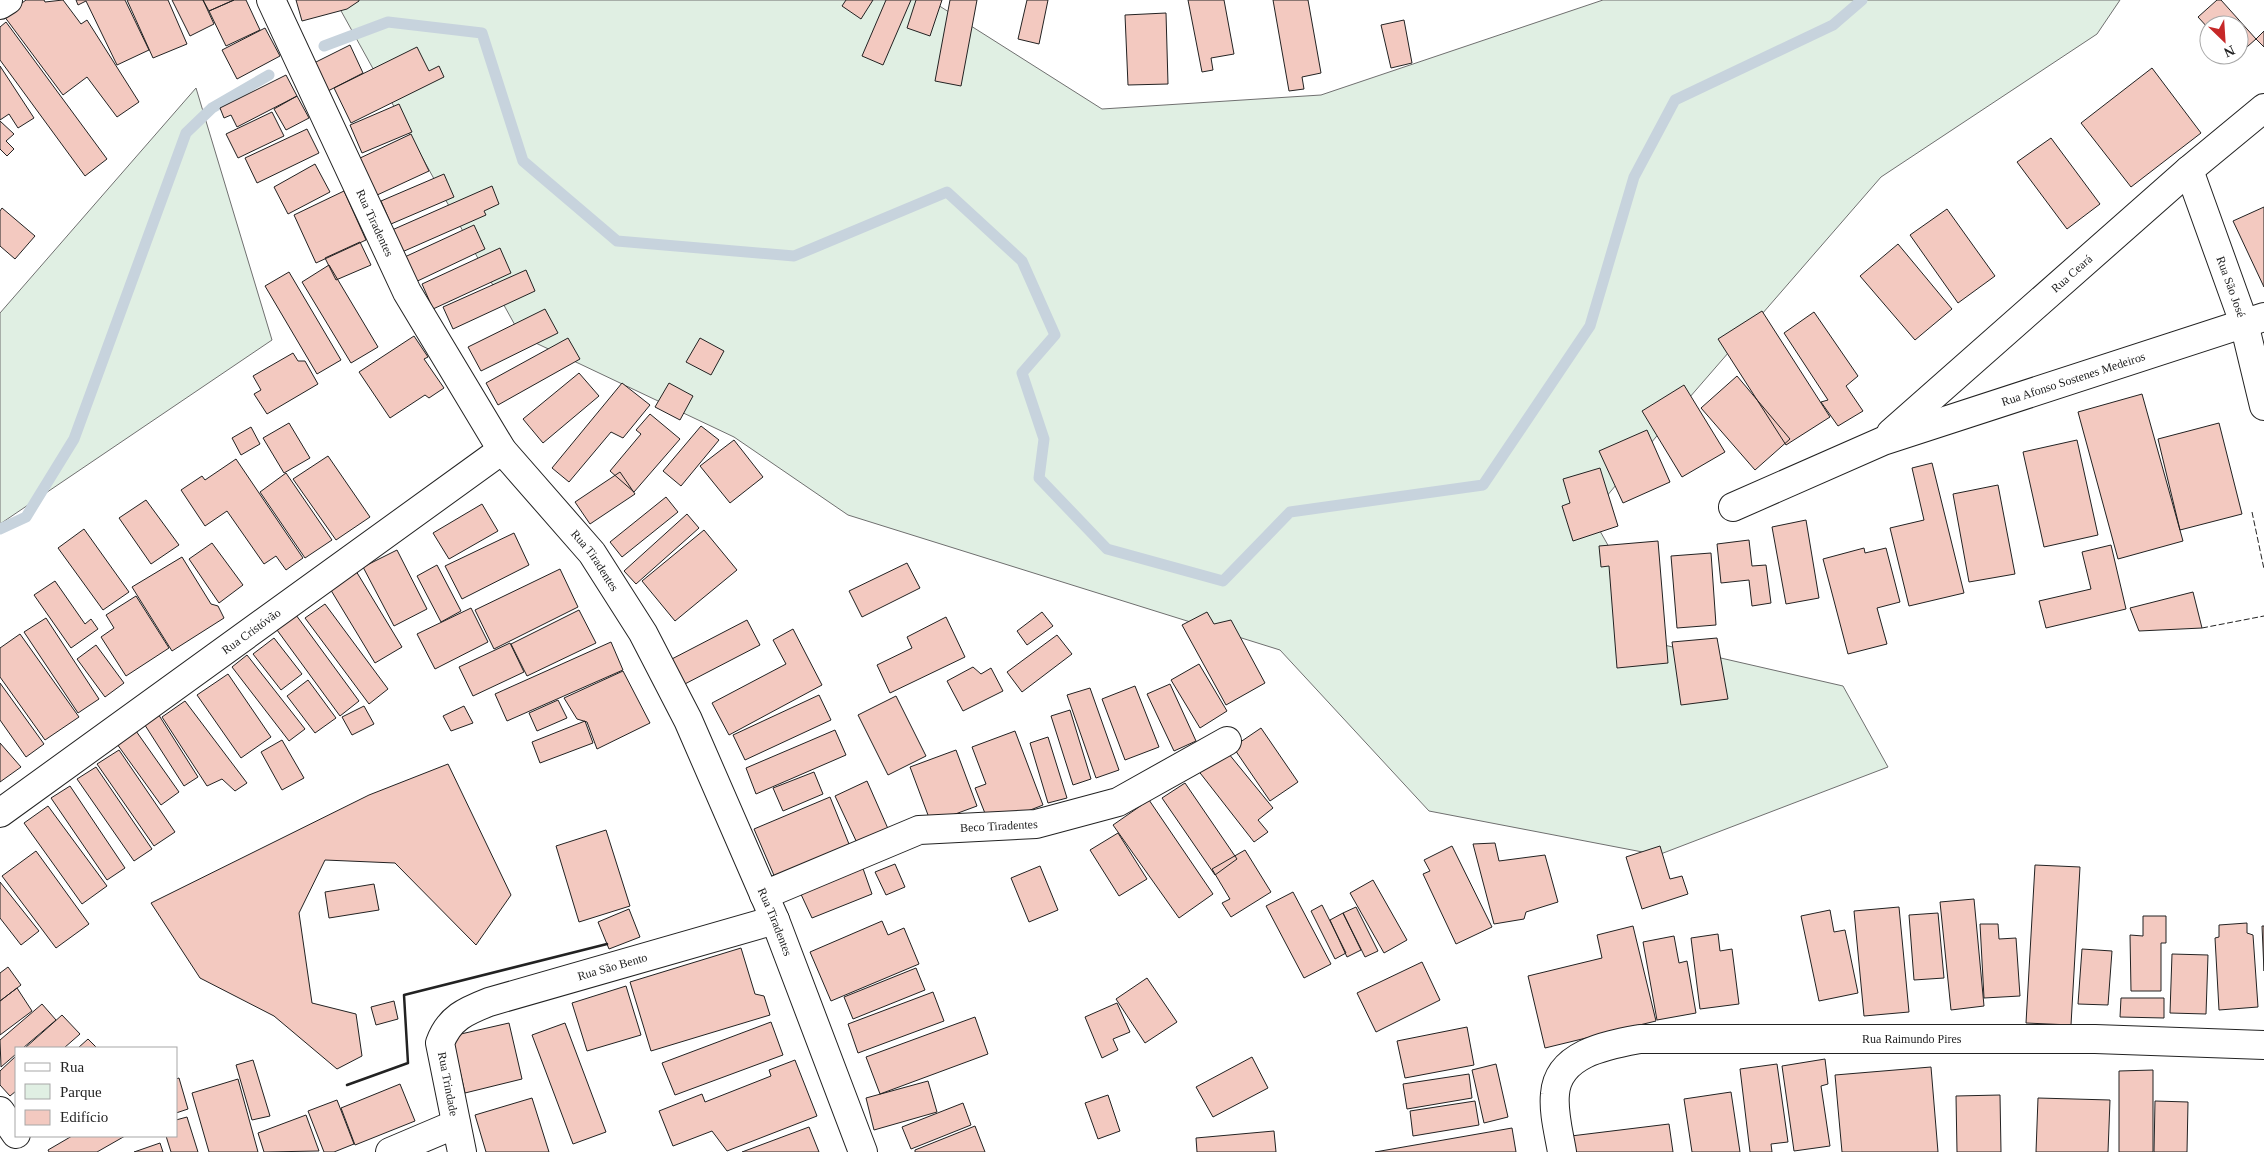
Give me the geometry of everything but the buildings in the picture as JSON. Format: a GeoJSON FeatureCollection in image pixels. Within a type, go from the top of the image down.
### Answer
{"type":"FeatureCollection","features":[{"type":"Feature","properties":{"kind":"street"},"geometry":{"type":"LineString","coordinates":[[0,5],[8,0]]}},
{"type":"Feature","properties":{"kind":"street","name":"Rua Tiradentes"},"geometry":{"type":"LineString","coordinates":[[271,0],[407,292],[502,450],[592,553],[643,633],[688,720],[775,920],[863,1152]]}},
{"type":"Feature","properties":{"kind":"street","name":"Rua Ceará"},"geometry":{"type":"LineString","coordinates":[[1882,441],[2189,170],[2264,108]]}},
{"type":"Feature","properties":{"kind":"street","name":"Rua São José"},"geometry":{"type":"LineString","coordinates":[[2189,170],[2254,320],[2264,406]]}},
{"type":"Feature","properties":{"kind":"street","name":"Rua Afonso Sostenes Medeiros"},"geometry":{"type":"LineString","coordinates":[[1882,441],[2254,320]]}},
{"type":"Feature","properties":{"kind":"street"},"geometry":{"type":"LineString","coordinates":[[1733,507],[1882,441]]}},
{"type":"Feature","properties":{"kind":"street","name":"Rua Cristóvão"},"geometry":{"type":"LineString","coordinates":[[0,813],[502,450]]}},
{"type":"Feature","properties":{"kind":"street","name":"Beco Tiradentes"},"geometry":{"type":"LineString","coordinates":[[764,895],[919,830],[1036,824],[1118,802],[1227,741]]}},
{"type":"Feature","properties":{"kind":"street","name":"Rua São Bento"},"geometry":{"type":"LineString","coordinates":[[454,1019],[467,1010],[489,1002],[775,920]]}},
{"type":"Feature","properties":{"kind":"street","name":"Rua Trindade"},"geometry":{"type":"LineString","coordinates":[[454,1019],[444,1031],[440,1043],[462,1152]]}},
{"type":"Feature","properties":{"kind":"street","name":"Rua Raimundo Pires"},"geometry":{"type":"LineString","coordinates":[[1562,1152],[1555,1096],[1557,1080],[1567,1067],[1582,1055],[1606,1046],[1640,1039],[2094,1040],[2264,1045]]}},
{"type":"Feature","properties":{"kind":"street"},"geometry":{"type":"LineString","coordinates":[[0,1111],[15,1132]]}},
{"type":"Feature","properties":{"kind":"street"},"geometry":{"type":"LineString","coordinates":[[390,1152],[456,1124]]}},
{"type":"Feature","properties":{"kind":"street"},"geometry":{"type":"LineString","coordinates":[[18,1137],[29,1152]]}},
{"type":"Feature","properties":{"kind":"green space"},"geometry":{"type":"Polygon","coordinates":[[[335,0],[930,0],[1102,109],[1321,95],[1603,0],[2120,0],[2097,34],[1881,177],[1676,413],[1591,515],[1664,645],[1843,686],[1888,767],[1658,855],[1429,811],[1280,650],[848,515],[734,437],[521,336],[335,0]]]}},
{"type":"Feature","properties":{"kind":"green space"},"geometry":{"type":"Polygon","coordinates":[[[196,88],[272,340],[0,524],[0,313],[196,88]]]}},
{"type":"Feature","properties":{"kind":"waterway"},"geometry":{"type":"LineString","coordinates":[[324,46],[388,22],[482,33],[523,161],[617,241],[794,256],[947,192],[1022,261],[1055,335],[1022,373],[1044,439],[1039,478],[1107,549],[1223,581],[1290,512],[1483,485],[1590,326],[1634,177],[1675,100],[1833,25],[1862,0]]}},
{"type":"Feature","properties":{"kind":"waterway"},"geometry":{"type":"LineString","coordinates":[[0,529],[26,517],[74,439],[186,133],[212,108],[269,75]]}},
{"type":"Feature","properties":{"kind":"fence"},"geometry":{"type":"LineString","coordinates":[[2252,512],[2264,569]]}},
{"type":"Feature","properties":{"kind":"fence"},"geometry":{"type":"LineString","coordinates":[[2202,628],[2264,616]]}},
{"type":"Feature","properties":{"kind":"wall"},"geometry":{"type":"LineString","coordinates":[[347,1085],[408,1063],[404,995],[607,944]]}}]}
